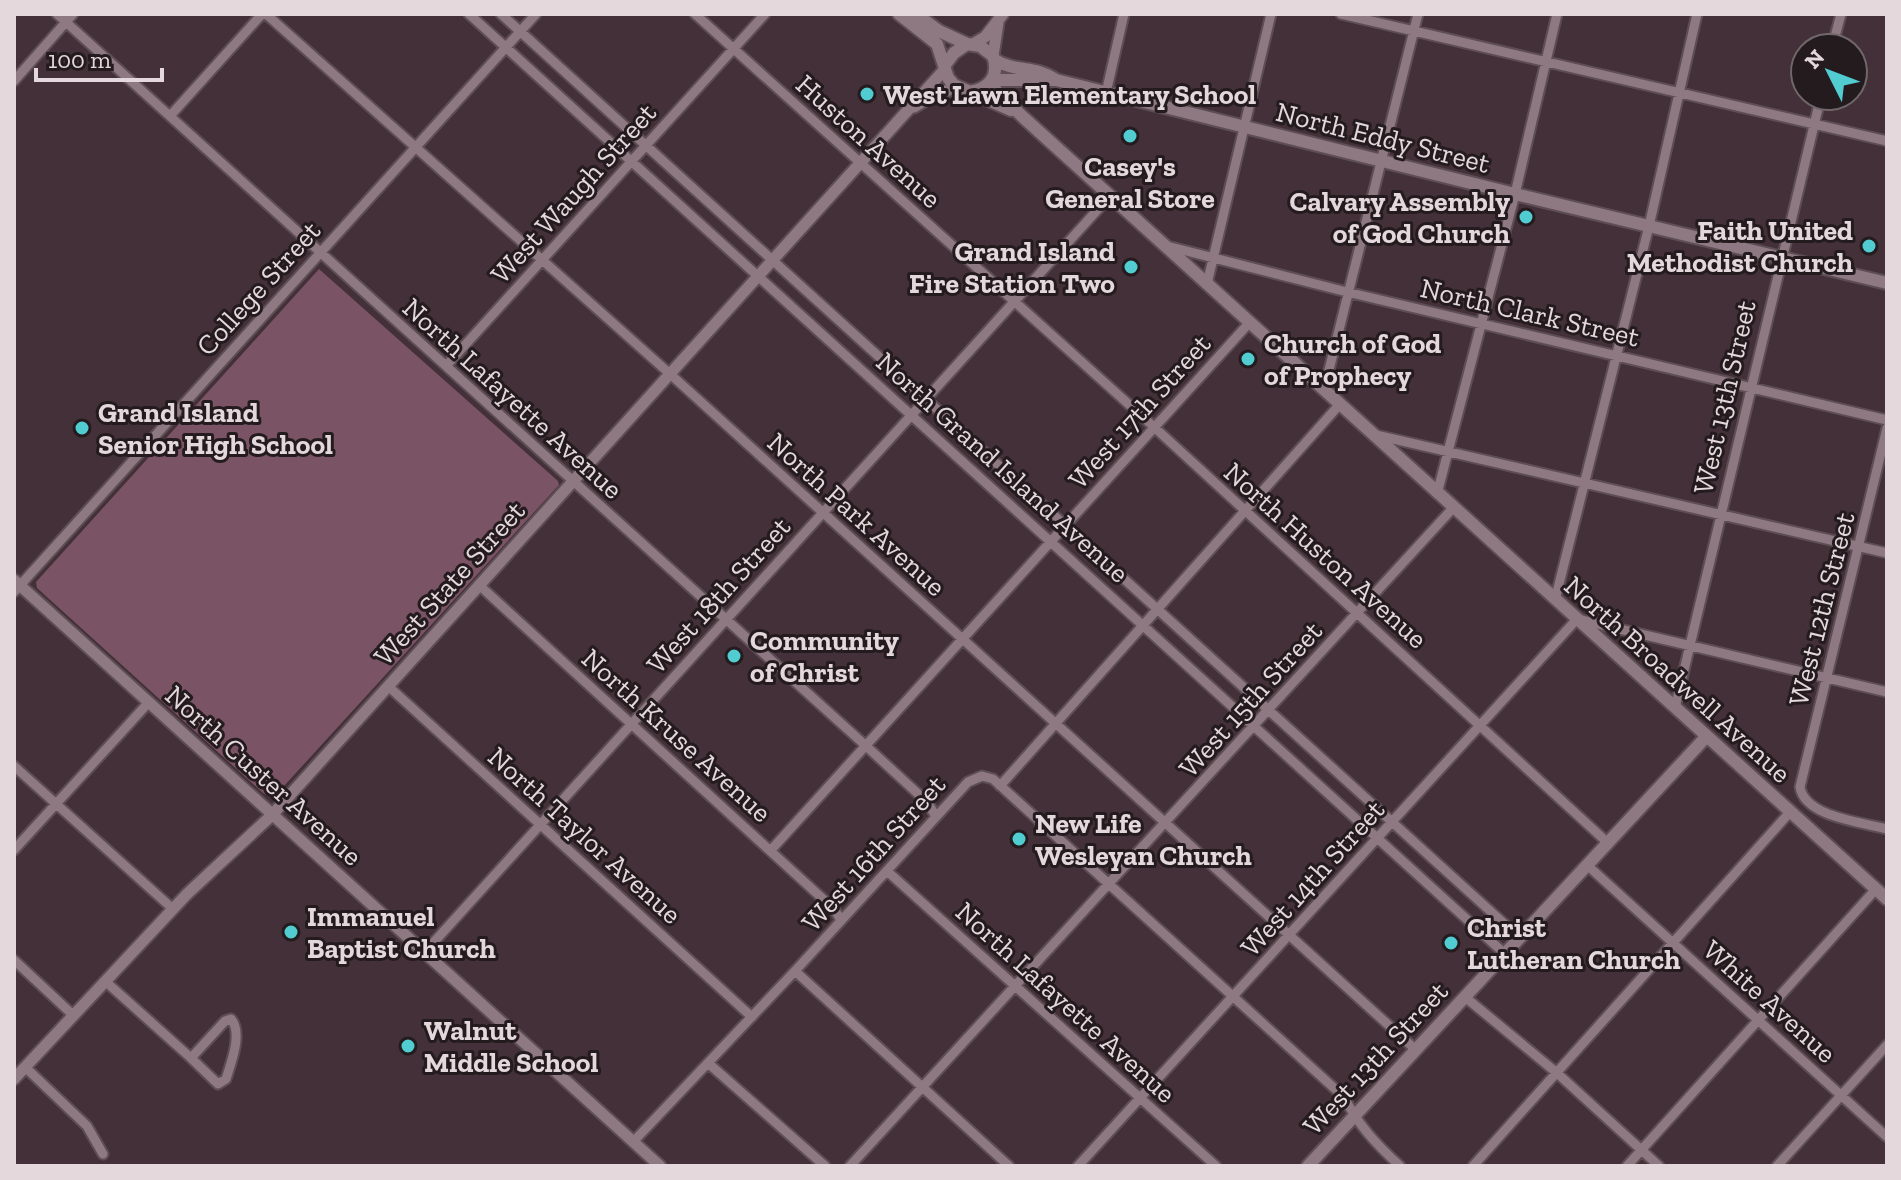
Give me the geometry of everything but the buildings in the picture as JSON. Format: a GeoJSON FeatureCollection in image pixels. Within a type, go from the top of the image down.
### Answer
{"type":"FeatureCollection","features":[{"type":"Feature","properties":{"kind":"main road"},"geometry":{"type":"LineString","coordinates":[[899,14],[937,44],[948,78],[964,90],[980,90],[992,81],[994,58],[939,31],[916,14]]}},
{"type":"Feature","properties":{"kind":"main road"},"geometry":{"type":"LineString","coordinates":[[945,67],[954,53],[970,44]]}},
{"type":"Feature","properties":{"kind":"main road","name":"North Eddy Street"},"geometry":{"type":"LineString","coordinates":[[994,58],[1009,68],[1044,71],[1056,80]]}},
{"type":"Feature","properties":{"kind":"main road","name":"North Eddy Street"},"geometry":{"type":"LineString","coordinates":[[992,81],[1056,80],[1887,283]]}},
{"type":"Feature","properties":{"kind":"main road","name":"North Broadwell Avenue"},"geometry":{"type":"LineString","coordinates":[[992,81],[999,94],[1024,118],[1887,899]]}},
{"type":"Feature","properties":{"kind":"main road","name":"North Broadwell Avenue"},"geometry":{"type":"LineString","coordinates":[[964,90],[1024,118]]}},
{"type":"Feature","properties":{"kind":"main road","name":"West 13th Street"},"geometry":{"type":"LineString","coordinates":[[1308,1166],[1706,737]]}},
{"type":"Feature","properties":{"kind":"street","name":"North Lafayette Avenue"},"geometry":{"type":"LineString","coordinates":[[57,14],[70,18],[170,116],[928,803],[936,817]]}},
{"type":"Feature","properties":{"kind":"street"},"geometry":{"type":"LineString","coordinates":[[170,116],[264,14]]}},
{"type":"Feature","properties":{"kind":"street","name":"North Park Avenue"},"geometry":{"type":"LineString","coordinates":[[264,14],[669,373],[1416,1050]]}},
{"type":"Feature","properties":{"kind":"street","name":"North Grand Island Avenue"},"geometry":{"type":"LineString","coordinates":[[469,14],[1505,954]]}},
{"type":"Feature","properties":{"kind":"street","name":"North Grand Island Avenue"},"geometry":{"type":"LineString","coordinates":[[501,14],[1520,938]]}},
{"type":"Feature","properties":{"kind":"street","name":"College Street"},"geometry":{"type":"LineString","coordinates":[[16,586],[536,14]]}},
{"type":"Feature","properties":{"kind":"street","name":"Huston Avenue"},"geometry":{"type":"LineString","coordinates":[[695,14],[1014,301]]}},
{"type":"Feature","properties":{"kind":"street","name":"West Waugh Street"},"geometry":{"type":"LineString","coordinates":[[446,366],[765,14]]}},
{"type":"Feature","properties":{"kind":"street"},"geometry":{"type":"LineString","coordinates":[[1106,93],[1124,14]]}},
{"type":"Feature","properties":{"kind":"street"},"geometry":{"type":"LineString","coordinates":[[1207,284],[1271,14]]}},
{"type":"Feature","properties":{"kind":"street"},"geometry":{"type":"LineString","coordinates":[[1341,14],[1545,64],[1887,141]]}},
{"type":"Feature","properties":{"kind":"street"},"geometry":{"type":"LineString","coordinates":[[1324,390],[1418,14]]}},
{"type":"Feature","properties":{"kind":"street"},"geometry":{"type":"LineString","coordinates":[[1437,494],[1515,194],[1557,14]]}},
{"type":"Feature","properties":{"kind":"street"},"geometry":{"type":"LineString","coordinates":[[1555,600],[1649,226],[1697,14]]}},
{"type":"Feature","properties":{"kind":"street"},"geometry":{"type":"LineString","coordinates":[[14,81],[70,18]]}},
{"type":"Feature","properties":{"kind":"street"},"geometry":{"type":"LineString","coordinates":[[970,44],[985,37],[1001,18]]}},
{"type":"Feature","properties":{"kind":"street"},"geometry":{"type":"LineString","coordinates":[[994,58],[1001,18]]}},
{"type":"Feature","properties":{"kind":"street","name":"West State Street"},"geometry":{"type":"LineString","coordinates":[[14,1079],[173,909],[272,815],[910,110],[945,67]]}},
{"type":"Feature","properties":{"kind":"street","name":"West State Street"},"geometry":{"type":"LineString","coordinates":[[910,110],[937,93],[964,90]]}},
{"type":"Feature","properties":{"kind":"street","name":"West 13th Street"},"geometry":{"type":"LineString","coordinates":[[1675,708],[1817,112]]}},
{"type":"Feature","properties":{"kind":"street","name":"West 18th Street"},"geometry":{"type":"LineString","coordinates":[[424,953],[1110,196]]}},
{"type":"Feature","properties":{"kind":"street","name":"North Clark Street"},"geometry":{"type":"LineString","coordinates":[[1164,245],[1347,292],[1887,420]]}},
{"type":"Feature","properties":{"kind":"street","name":"North Huston Avenue"},"geometry":{"type":"LineString","coordinates":[[1014,301],[1608,843]]}},
{"type":"Feature","properties":{"kind":"street","name":"West 17th Street"},"geometry":{"type":"LineString","coordinates":[[771,850],[1250,322]]}},
{"type":"Feature","properties":{"kind":"street"},"geometry":{"type":"LineString","coordinates":[[1340,404],[1000,786],[1344,1097],[1354,1117],[1374,1142],[1400,1166]]}},
{"type":"Feature","properties":{"kind":"street","name":"West 12th Street"},"geometry":{"type":"LineString","coordinates":[[1887,428],[1801,781],[1804,800],[1817,810],[1887,829]]}},
{"type":"Feature","properties":{"kind":"street"},"geometry":{"type":"LineString","coordinates":[[1373,434],[1887,553]]}},
{"type":"Feature","properties":{"kind":"street","name":"West 15th Street"},"geometry":{"type":"LineString","coordinates":[[850,1166],[1453,508]]}},
{"type":"Feature","properties":{"kind":"street","name":"North Kruse Avenue"},"geometry":{"type":"LineString","coordinates":[[479,585],[771,850],[834,909],[841,920]]}},
{"type":"Feature","properties":{"kind":"street","name":"North Custer Avenue"},"geometry":{"type":"LineString","coordinates":[[16,586],[149,702],[660,1166]]}},
{"type":"Feature","properties":{"kind":"street"},"geometry":{"type":"LineString","coordinates":[[1577,619],[1887,692]]}},
{"type":"Feature","properties":{"kind":"street","name":"West 14th Street"},"geometry":{"type":"LineString","coordinates":[[1078,1166],[1577,619]]}},
{"type":"Feature","properties":{"kind":"street","name":"North Taylor Avenue"},"geometry":{"type":"LineString","coordinates":[[388,686],[752,1017]]}},
{"type":"Feature","properties":{"kind":"street"},"geometry":{"type":"LineString","coordinates":[[14,850],[149,702]]}},
{"type":"Feature","properties":{"kind":"street"},"geometry":{"type":"LineString","coordinates":[[14,766],[173,909]]}},
{"type":"Feature","properties":{"kind":"street","name":"West 16th Street"},"geometry":{"type":"LineString","coordinates":[[633,1142],[968,782],[982,776],[993,779],[1000,786]]}},
{"type":"Feature","properties":{"kind":"street"},"geometry":{"type":"LineString","coordinates":[[1473,1166],[1790,812]]}},
{"type":"Feature","properties":{"kind":"street","name":"White Avenue"},"geometry":{"type":"LineString","coordinates":[[1587,865],[1887,1137]]}},
{"type":"Feature","properties":{"kind":"street","name":"North Lafayette Avenue"},"geometry":{"type":"LineString","coordinates":[[887,871],[1216,1166]]}},
{"type":"Feature","properties":{"kind":"street"},"geometry":{"type":"LineString","coordinates":[[1627,1166],[1876,889]]}},
{"type":"Feature","properties":{"kind":"street"},"geometry":{"type":"LineString","coordinates":[[14,960],[73,1015]]}},
{"type":"Feature","properties":{"kind":"street"},"geometry":{"type":"LineString","coordinates":[[795,971],[1005,1165]]}},
{"type":"Feature","properties":{"kind":"street"},"geometry":{"type":"LineString","coordinates":[[105,981],[218,1084],[226,1079],[236,1024],[231,1019],[225,1021],[191,1058]]}},
{"type":"Feature","properties":{"kind":"street"},"geometry":{"type":"LineString","coordinates":[[1465,997],[1557,1073],[1659,1166]]}},
{"type":"Feature","properties":{"kind":"street"},"geometry":{"type":"LineString","coordinates":[[1777,1166],[1887,1045]]}},
{"type":"Feature","properties":{"kind":"street"},"geometry":{"type":"LineString","coordinates":[[708,1063],[825,1166]]}},
{"type":"Feature","properties":{"kind":"street"},"geometry":{"type":"LineString","coordinates":[[25,1067],[87,1126],[103,1154]]}},
{"type":"Feature","properties":{"kind":"shaded area"},"geometry":{"type":"Polygon","coordinates":[[[319,269],[559,485],[273,798],[263,793],[37,588],[36,582],[319,269]]]}},
{"type":"Feature","properties":{"kind":"place","name":"West Lawn Elementary School"},"geometry":{"type":"Point","coordinates":[867,94]}},
{"type":"Feature","properties":{"kind":"place","name":"Casey's General Store"},"geometry":{"type":"Point","coordinates":[1130,136]}},
{"type":"Feature","properties":{"kind":"place","name":"Calvary Assembly of God Church"},"geometry":{"type":"Point","coordinates":[1526,217]}},
{"type":"Feature","properties":{"kind":"place","name":"Faith United Methodist Church"},"geometry":{"type":"Point","coordinates":[1869,246]}},
{"type":"Feature","properties":{"kind":"place","name":"Grand Island Fire Station Two"},"geometry":{"type":"Point","coordinates":[1131,267]}},
{"type":"Feature","properties":{"kind":"place","name":"Church of God of Prophecy"},"geometry":{"type":"Point","coordinates":[1248,359]}},
{"type":"Feature","properties":{"kind":"place","name":"Grand Island Senior High School"},"geometry":{"type":"Point","coordinates":[82,428]}},
{"type":"Feature","properties":{"kind":"place","name":"Community of Christ"},"geometry":{"type":"Point","coordinates":[734,656]}},
{"type":"Feature","properties":{"kind":"place","name":"New Life Wesleyan Church"},"geometry":{"type":"Point","coordinates":[1019,839]}},
{"type":"Feature","properties":{"kind":"place","name":"Immanuel Baptist Church"},"geometry":{"type":"Point","coordinates":[291,932]}},
{"type":"Feature","properties":{"kind":"place","name":"Christ Lutheran Church"},"geometry":{"type":"Point","coordinates":[1451,943]}},
{"type":"Feature","properties":{"kind":"place","name":"Walnut Middle School"},"geometry":{"type":"Point","coordinates":[408,1046]}}]}
